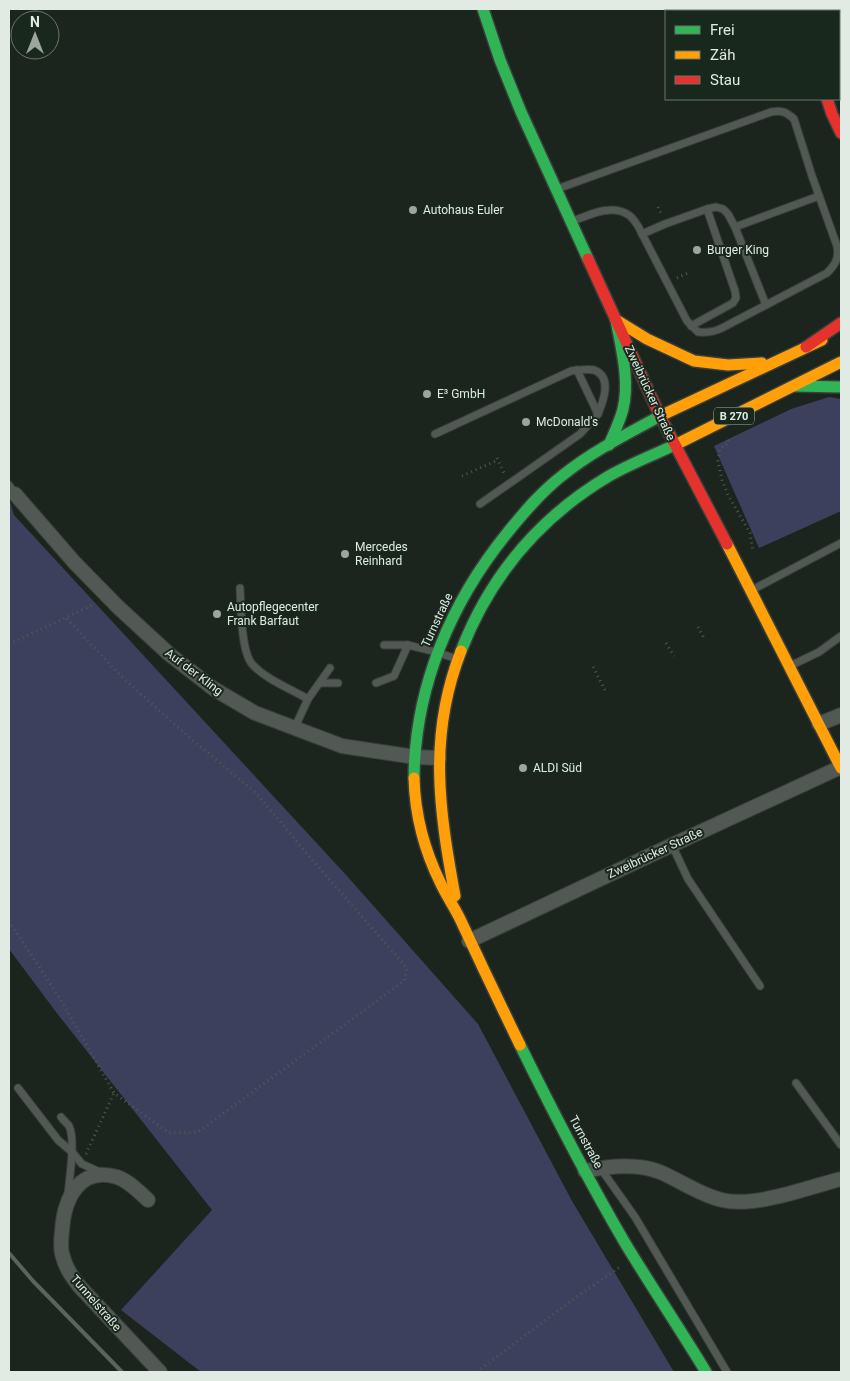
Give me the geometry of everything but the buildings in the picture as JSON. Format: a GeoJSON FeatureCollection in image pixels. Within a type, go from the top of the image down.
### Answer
{"type":"FeatureCollection","features":[{"type":"Feature","properties":{"kind":"main road","name":"Zweibrücker Straße"},"geometry":{"type":"LineString","coordinates":[[483,9],[500,60],[521,112],[660,416],[841,768]]}},
{"type":"Feature","properties":{"kind":"main road"},"geometry":{"type":"LineString","coordinates":[[827,100],[841,133]]}},
{"type":"Feature","properties":{"kind":"main road"},"geometry":{"type":"LineString","coordinates":[[616,320],[647,339],[694,361],[728,365],[773,363]]}},
{"type":"Feature","properties":{"kind":"main road"},"geometry":{"type":"LineString","coordinates":[[609,445],[620,421],[625,398],[625,371],[616,320]]}},
{"type":"Feature","properties":{"kind":"main road"},"geometry":{"type":"LineString","coordinates":[[806,347],[841,323]]}},
{"type":"Feature","properties":{"kind":"main road","name":"B 270"},"geometry":{"type":"LineString","coordinates":[[660,416],[841,332]]}},
{"type":"Feature","properties":{"kind":"main road","name":"B 270"},"geometry":{"type":"LineString","coordinates":[[675,445],[841,362]]}},
{"type":"Feature","properties":{"kind":"main road"},"geometry":{"type":"LineString","coordinates":[[794,386],[841,387]]}},
{"type":"Feature","properties":{"kind":"main road","name":"Turnstraße"},"geometry":{"type":"LineString","coordinates":[[660,416],[581,462],[556,481],[528,508],[478,570],[463,595],[436,652],[418,724],[415,782],[417,811],[424,838],[440,882],[527,1059],[625,1243],[706,1372]]}},
{"type":"Feature","properties":{"kind":"main road","name":"Turnstraße"},"geometry":{"type":"LineString","coordinates":[[458,916],[440,802],[439,758],[441,732],[448,694],[457,660],[474,620],[493,586],[515,555],[542,527],[592,488],[627,468],[675,445]]}},
{"type":"Feature","properties":{"kind":"street","name":"Auf der Kling"},"geometry":{"type":"LineString","coordinates":[[12,489],[74,562],[110,598],[169,654],[214,689],[255,713],[342,746],[439,758]]}},
{"type":"Feature","properties":{"kind":"street"},"geometry":{"type":"LineString","coordinates":[[818,724],[841,715]]}},
{"type":"Feature","properties":{"kind":"street","name":"Zweibrücker Straße"},"geometry":{"type":"LineString","coordinates":[[469,940],[841,768]]}},
{"type":"Feature","properties":{"kind":"street"},"geometry":{"type":"LineString","coordinates":[[585,1171],[600,1168],[639,1166],[659,1172],[710,1197],[734,1202],[761,1200],[841,1179]]}},
{"type":"Feature","properties":{"kind":"street"},"geometry":{"type":"LineString","coordinates":[[105,1175],[120,1178],[148,1200]]}},
{"type":"Feature","properties":{"kind":"street","name":"Tunnelstraße"},"geometry":{"type":"LineString","coordinates":[[105,1175],[93,1176],[77,1186],[67,1202],[62,1222],[62,1257],[69,1271],[86,1294],[160,1372]]}},
{"type":"Feature","properties":{"kind":"lane"},"geometry":{"type":"LineString","coordinates":[[556,189],[771,112],[779,111],[787,113],[794,119],[838,253],[834,265],[827,272],[713,332],[706,333],[698,332],[691,326],[638,226],[629,214],[619,210],[606,210],[571,222]]}},
{"type":"Feature","properties":{"kind":"lane"},"geometry":{"type":"LineString","coordinates":[[734,227],[818,196]]}},
{"type":"Feature","properties":{"kind":"lane"},"geometry":{"type":"LineString","coordinates":[[642,234],[708,209],[723,209],[728,214],[734,227],[766,305]]}},
{"type":"Feature","properties":{"kind":"lane"},"geometry":{"type":"LineString","coordinates":[[691,326],[734,303],[736,298],[736,291],[708,209]]}},
{"type":"Feature","properties":{"kind":"lane"},"geometry":{"type":"LineString","coordinates":[[577,370],[598,414]]}},
{"type":"Feature","properties":{"kind":"lane"},"geometry":{"type":"LineString","coordinates":[[435,434],[571,371],[595,370],[602,376],[605,382],[605,391],[598,414],[592,422],[580,434],[480,504]]}},
{"type":"Feature","properties":{"kind":"lane"},"geometry":{"type":"LineString","coordinates":[[751,590],[841,543]]}},
{"type":"Feature","properties":{"kind":"lane"},"geometry":{"type":"LineString","coordinates":[[240,588],[244,642],[246,653],[251,663],[265,675],[308,698]]}},
{"type":"Feature","properties":{"kind":"lane"},"geometry":{"type":"LineString","coordinates":[[790,666],[819,652],[841,636]]}},
{"type":"Feature","properties":{"kind":"lane"},"geometry":{"type":"LineString","coordinates":[[384,645],[408,645],[436,652],[457,660]]}},
{"type":"Feature","properties":{"kind":"lane"},"geometry":{"type":"LineString","coordinates":[[376,683],[394,676],[408,645]]}},
{"type":"Feature","properties":{"kind":"lane"},"geometry":{"type":"LineString","coordinates":[[295,727],[308,698],[330,668]]}},
{"type":"Feature","properties":{"kind":"lane"},"geometry":{"type":"LineString","coordinates":[[320,683],[338,683]]}},
{"type":"Feature","properties":{"kind":"lane"},"geometry":{"type":"LineString","coordinates":[[672,845],[688,879],[760,986]]}},
{"type":"Feature","properties":{"kind":"lane"},"geometry":{"type":"LineString","coordinates":[[796,1083],[841,1145]]}},
{"type":"Feature","properties":{"kind":"lane"},"geometry":{"type":"LineString","coordinates":[[18,1088],[58,1140],[82,1164],[105,1175]]}},
{"type":"Feature","properties":{"kind":"lane"},"geometry":{"type":"LineString","coordinates":[[61,1117],[69,1125],[72,1136],[67,1202]]}},
{"type":"Feature","properties":{"kind":"lane"},"geometry":{"type":"LineString","coordinates":[[600,1168],[635,1217],[727,1372]]}},
{"type":"Feature","properties":{"kind":"path"},"geometry":{"type":"LineString","coordinates":[[720,423],[729,442],[720,449],[718,461],[722,480],[728,495],[750,533],[754,559]]}},
{"type":"Feature","properties":{"kind":"path"},"geometry":{"type":"LineString","coordinates":[[462,476],[498,460]]}},
{"type":"Feature","properties":{"kind":"path"},"geometry":{"type":"LineString","coordinates":[[9,644],[110,598]]}},
{"type":"Feature","properties":{"kind":"path"},"geometry":{"type":"LineString","coordinates":[[9,921],[59,997],[114,1092],[169,1133],[198,1132],[404,981],[408,968],[314,862],[257,794],[123,678],[65,617]]}},
{"type":"Feature","properties":{"kind":"path"},"geometry":{"type":"LineString","coordinates":[[698,628],[705,640]]}},
{"type":"Feature","properties":{"kind":"path"},"geometry":{"type":"LineString","coordinates":[[666,643],[674,656]]}},
{"type":"Feature","properties":{"kind":"path"},"geometry":{"type":"LineString","coordinates":[[593,667],[605,690]]}},
{"type":"Feature","properties":{"kind":"path"},"geometry":{"type":"LineString","coordinates":[[82,1164],[114,1092]]}},
{"type":"Feature","properties":{"kind":"path"},"geometry":{"type":"LineString","coordinates":[[477,1372],[618,1268]]}},
{"type":"Feature","properties":{"kind":"shaded area"},"geometry":{"type":"Polygon","coordinates":[[[829,397],[841,399],[841,511],[759,548],[714,446],[791,409],[829,397]]]}},
{"type":"Feature","properties":{"kind":"shaded area"},"geometry":{"type":"Polygon","coordinates":[[[9,498],[14,515],[347,876],[478,1024],[572,1201],[674,1372],[201,1372],[121,1310],[212,1210],[56,1012],[9,949],[9,498]]]}},
{"type":"Feature","properties":{"kind":"railway"},"geometry":{"type":"LineString","coordinates":[[9,1253],[33,1281],[122,1372]]}},
{"type":"Feature","properties":{"kind":"traffic: fast"},"geometry":{"type":"LineString","coordinates":[[483,9],[500,60],[521,112],[588,259]]}},
{"type":"Feature","properties":{"kind":"traffic: fast"},"geometry":{"type":"LineString","coordinates":[[609,445],[622,413],[626,387],[616,320]]}},
{"type":"Feature","properties":{"kind":"traffic: fast"},"geometry":{"type":"LineString","coordinates":[[794,386],[841,387]]}},
{"type":"Feature","properties":{"kind":"traffic: fast"},"geometry":{"type":"LineString","coordinates":[[414,778],[416,744],[429,678],[453,616],[469,587],[488,559],[527,509],[555,481],[598,451],[660,416]]}},
{"type":"Feature","properties":{"kind":"traffic: fast"},"geometry":{"type":"LineString","coordinates":[[461,651],[473,624],[502,573],[539,530],[584,492],[609,476],[675,445]]}},
{"type":"Feature","properties":{"kind":"traffic: fast"},"geometry":{"type":"LineString","coordinates":[[520,1045],[611,1219],[706,1372]]}},
{"type":"Feature","properties":{"kind":"traffic: slow"},"geometry":{"type":"LineString","coordinates":[[616,320],[647,339],[694,361],[728,365],[762,363]]}},
{"type":"Feature","properties":{"kind":"traffic: slow"},"geometry":{"type":"LineString","coordinates":[[660,416],[822,340]]}},
{"type":"Feature","properties":{"kind":"traffic: slow"},"geometry":{"type":"LineString","coordinates":[[675,445],[841,362]]}},
{"type":"Feature","properties":{"kind":"traffic: slow"},"geometry":{"type":"LineString","coordinates":[[727,544],[841,768]]}},
{"type":"Feature","properties":{"kind":"traffic: slow"},"geometry":{"type":"LineString","coordinates":[[455,896],[441,803],[440,743],[451,682],[461,651]]}},
{"type":"Feature","properties":{"kind":"traffic: slow"},"geometry":{"type":"LineString","coordinates":[[414,778],[416,805],[430,859],[520,1045]]}},
{"type":"Feature","properties":{"kind":"traffic: jam"},"geometry":{"type":"LineString","coordinates":[[827,100],[841,133]]}},
{"type":"Feature","properties":{"kind":"traffic: jam"},"geometry":{"type":"LineString","coordinates":[[588,259],[660,416],[727,544]]}},
{"type":"Feature","properties":{"kind":"traffic: jam"},"geometry":{"type":"LineString","coordinates":[[806,347],[841,323]]}},
{"type":"Feature","properties":{"kind":"place","name":"Autohaus Euler"},"geometry":{"type":"Point","coordinates":[413,210]}},
{"type":"Feature","properties":{"kind":"place","name":"Burger King"},"geometry":{"type":"Point","coordinates":[697,250]}},
{"type":"Feature","properties":{"kind":"place","name":"E³ GmbH"},"geometry":{"type":"Point","coordinates":[427,394]}},
{"type":"Feature","properties":{"kind":"place","name":"McDonald's"},"geometry":{"type":"Point","coordinates":[526,422]}},
{"type":"Feature","properties":{"kind":"place","name":"Mercedes Reinhard"},"geometry":{"type":"Point","coordinates":[345,554]}},
{"type":"Feature","properties":{"kind":"place","name":"Autopflegecenter Frank Barfaut"},"geometry":{"type":"Point","coordinates":[217,614]}},
{"type":"Feature","properties":{"kind":"place","name":"ALDI Süd"},"geometry":{"type":"Point","coordinates":[523,768]}}]}
